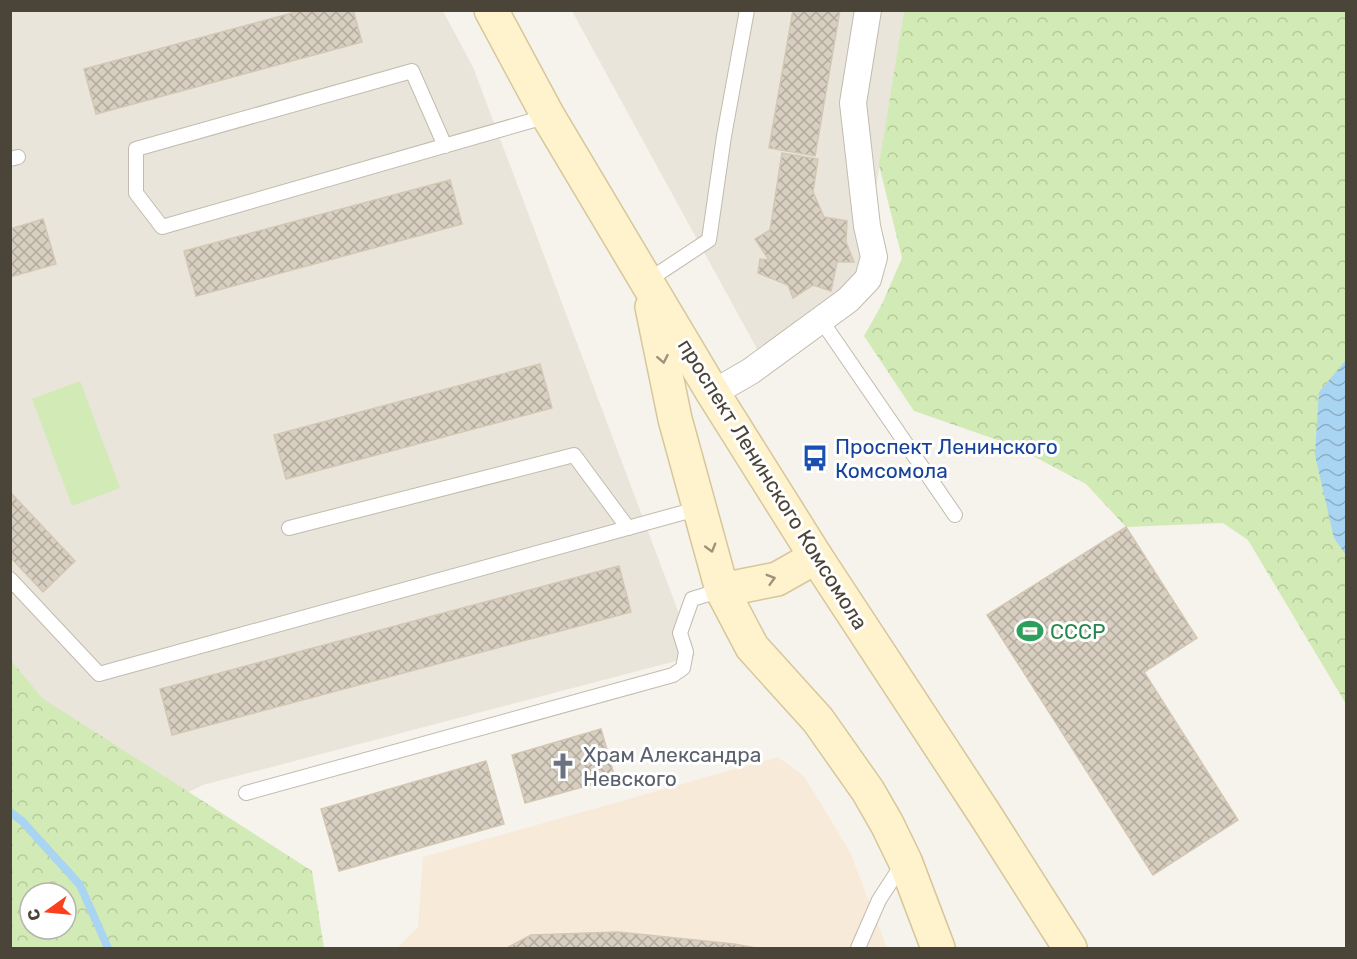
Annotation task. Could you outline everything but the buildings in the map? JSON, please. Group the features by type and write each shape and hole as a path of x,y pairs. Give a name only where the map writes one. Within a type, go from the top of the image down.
{"main road":[{"name":"проспект Ленинского Комсомола","path":"491,10 548,116 713,393 816,557 1070,948"},
{"path":"647,281 675,419 722,590 752,647 818,720 853,767 887,824 938,948"},
{"path":"675,419 684,408 713,393"},
{"path":"722,590 777,579 816,557"},
{"path":"984,813 1048,948"}],"street":[{"path":"713,393 752,371 848,300 868,279 874,257 867,226 853,103 868,10"}],"lane":[{"path":"647,281 709,240 724,136 747,10"},
{"path":"445,146 412,71 136,149 136,193 162,227 445,146 548,116"},
{"path":"821,320 955,516"},
{"path":"289,528 574,455 628,528"},
{"path":"10,579 99,674 700,508"},
{"path":"246,794 673,675 683,668 686,652 680,633 692,599 722,590"},
{"path":"858,948 879,900 904,861"}],"shaded area":[{"path":"11,11 443,11 473,67 695,656 203,785 11,881"},
{"path":"572,11 904,11 861,284 762,358"},
{"path":"778,757 804,776 850,852 887,948 397,948 418,927 423,857"}],"green space":[{"path":"904,11 1346,11 1346,704 1248,540 1223,523 1126,527 1086,484 1012,445 914,411 864,336 882,304 902,258 879,165"},
{"path":"80,381 120,488 72,506 32,399"},
{"path":"10,659 42,698 312,871 324,948 11,948"}],"water":[{"path":"1346,360 1346,555 1334,538 1315,455 1319,392"}],"waterway":[{"path":"10,812 22,821 80,885 108,948"}],"place":[{"name":"Проспект Ленинского Комсомола","path":"815,458"},
{"name":"СССР","path":"1030,631"},
{"name":"Храм Александра Невского","path":"563,766"}]}
